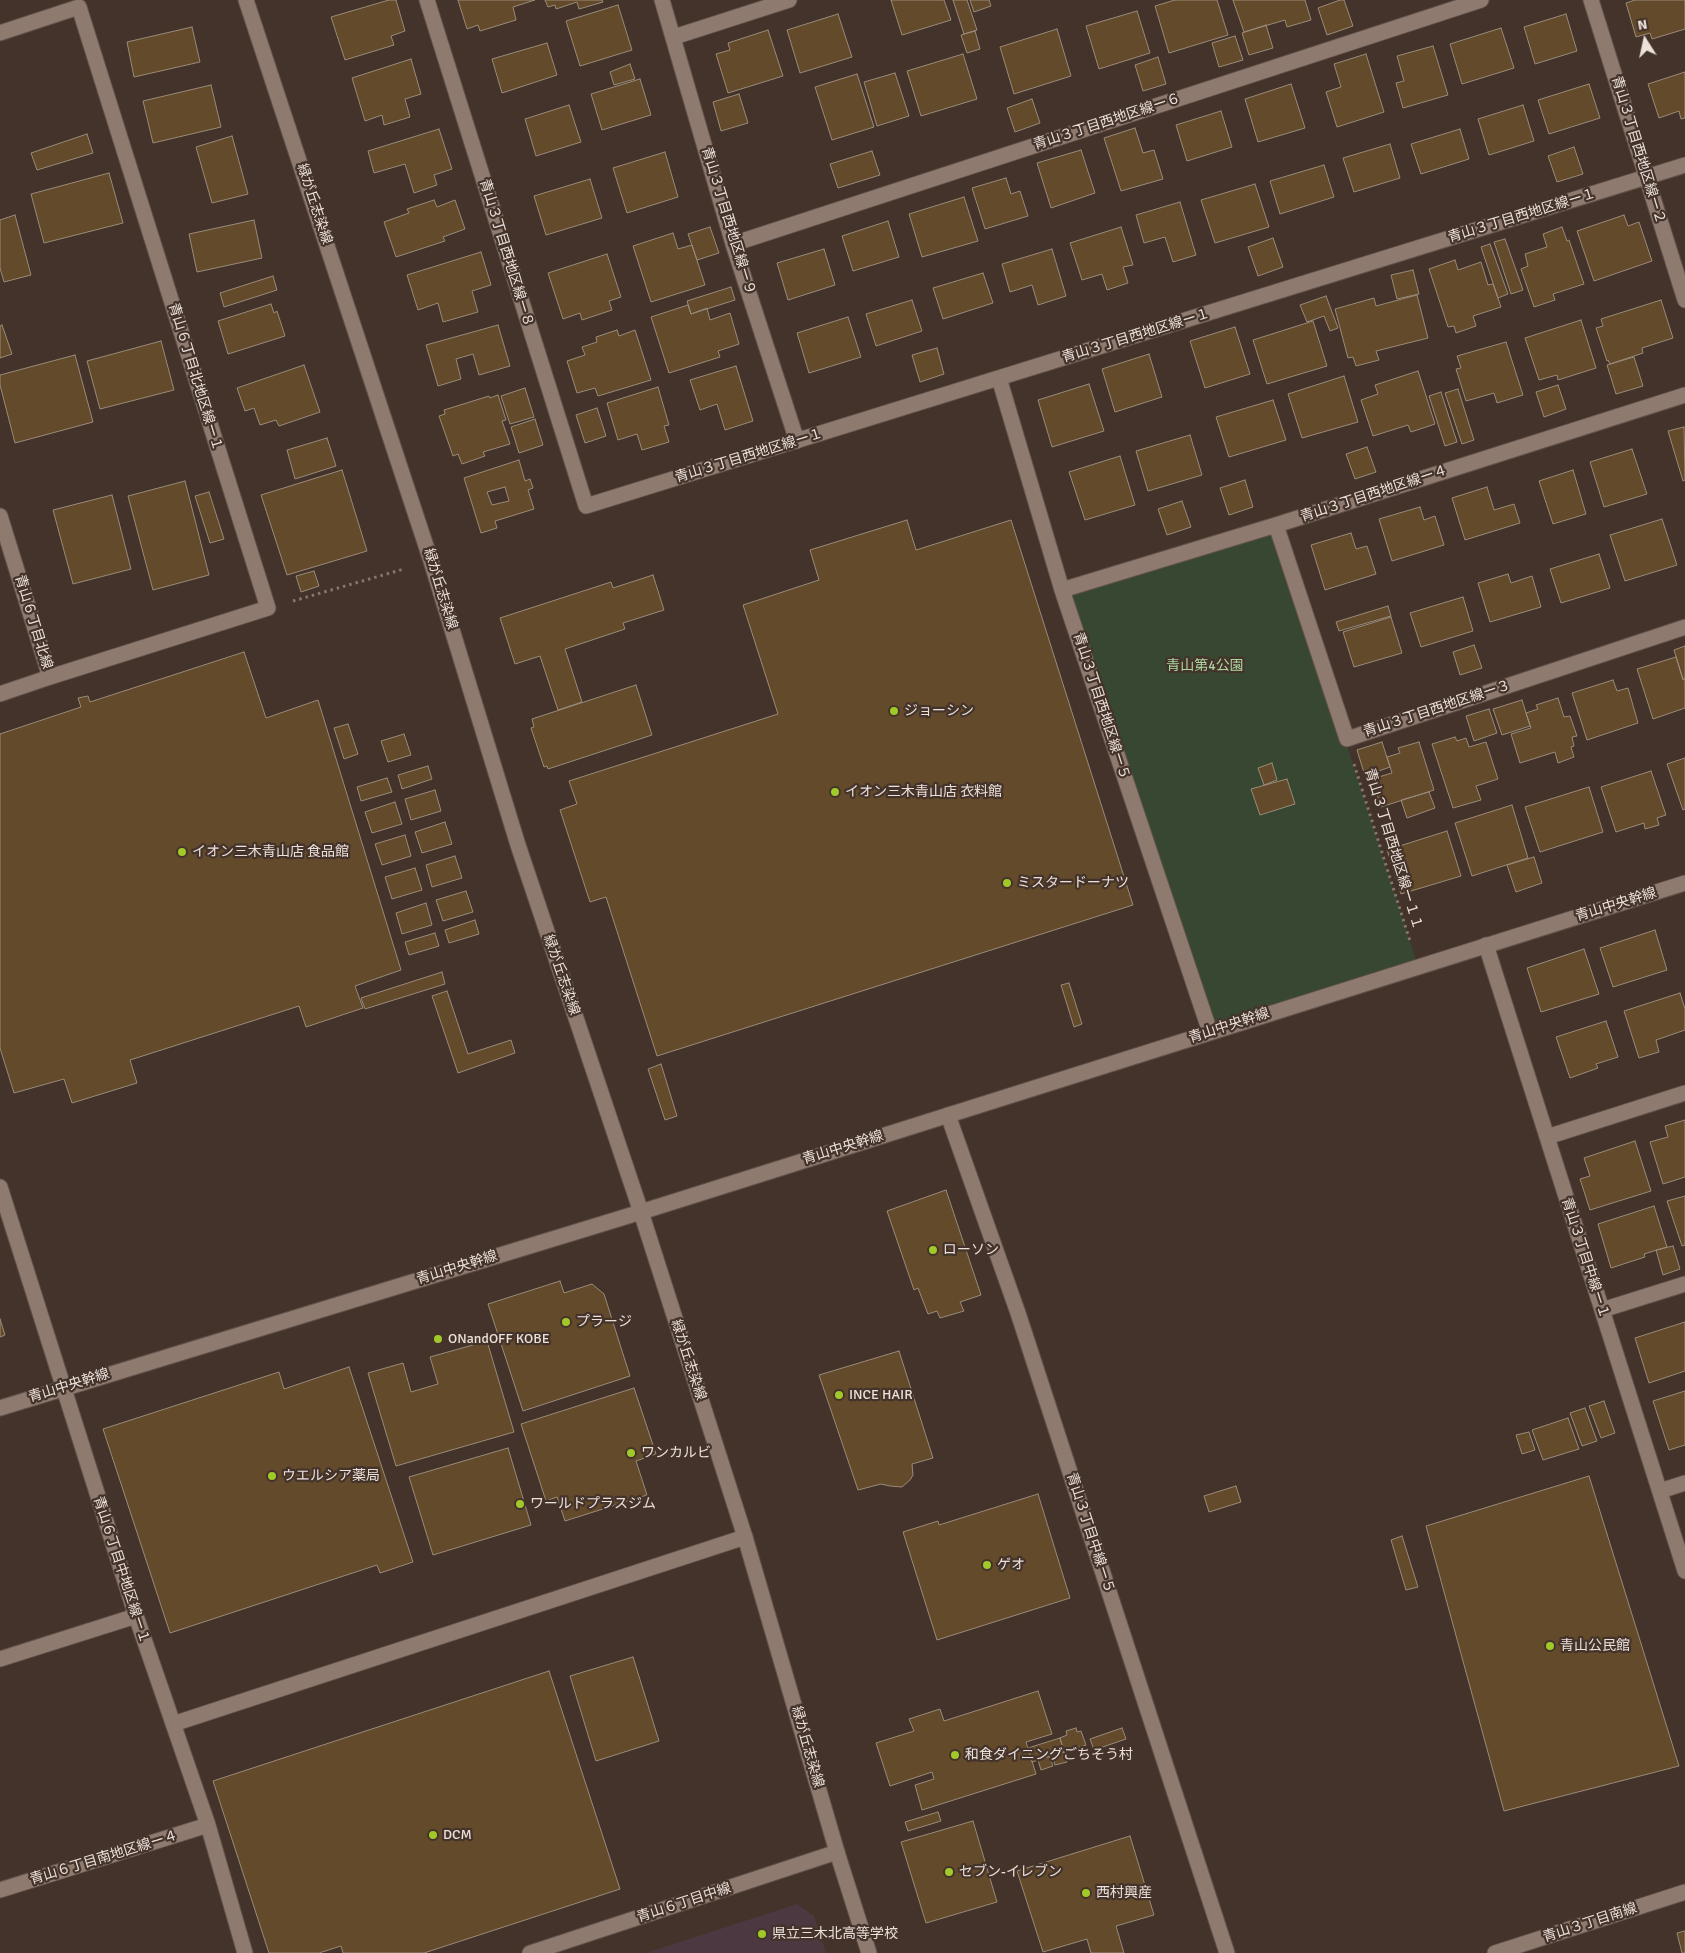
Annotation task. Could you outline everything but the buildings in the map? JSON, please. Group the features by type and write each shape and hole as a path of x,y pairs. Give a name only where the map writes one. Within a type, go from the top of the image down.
{"street":[{"name":"緑が丘志染線","path":"246,0 431,561 518,845 641,1212 745,1537 837,1852 870,1953"},
{"name":"青山３丁目西地区線ー８","path":"427,0 586,506"},
{"name":"青山３丁目西地区線ー９","path":"662,0 733,244 797,441"},
{"path":"674,37 789,0"},
{"name":"青山３丁目西地区線ー６","path":"733,244 1481,0"},
{"name":"青山３丁目西地区線ー２","path":"1591,0 1685,300"},
{"name":"青山６丁目北地区線ー１","path":"0,33 79,7 268,608"},
{"name":"青山３丁目西地区線ー１","path":"586,506 1685,165"},
{"name":"青山３丁目西地区線ー５","path":"999,378 1062,590 1210,1032"},
{"name":"青山３丁目西地区線ー４","path":"1062,590 1276,525 1685,395"},
{"name":"青山６丁目北線","path":"0,516 50,677 0,694"},
{"name":"青山３丁目西地区線ー３","path":"1276,525 1347,739 1685,627"},
{"path":"50,677 268,608"},
{"name":"青山中央幹線","path":"0,1408 641,1212 1685,883"},
{"name":"青山３丁目中線ー１","path":"1486,945 1685,1571"},
{"path":"1547,1137 1685,1093"},
{"name":"青山３丁目中線ー５","path":"948,1115 1018,1313 1226,1953"},
{"name":"青山６丁目中地区線ー１","path":"0,1187 136,1616 208,1825 245,1953"},
{"path":"1602,1310 1685,1284"},
{"path":"1660,1491 1685,1483"},
{"path":"173,1724 745,1537"},
{"path":"0,1659 136,1616"},
{"name":"青山６丁目南地区線ー４","path":"0,1890 208,1825"},
{"name":"青山６丁目中線","path":"530,1953 837,1852"},
{"name":"青山３丁目南線","path":"1495,1953 1685,1892"}],"path":[{"path":"268,608 431,561"},
{"name":"青山３丁目西地区線ー１１","path":"1347,739 1418,966"}],"shaded area":[{"name":"県立三木北高等学校","path":"797,1904 814,1916 826,1953 646,1953"}],"green space":[{"name":"青山第4公園","path":"1276,525 1418,966 1210,1032 1062,590"}],"place":[{"name":"ジョーシン","path":"894,711"},
{"name":"イオン三木青山店 衣料館","path":"835,792"},
{"name":"イオン三木青山店 食品館","path":"182,852"},
{"name":"ミスタードーナツ","path":"1007,883"},
{"name":"ローソン","path":"933,1250"},
{"name":"プラージ","path":"566,1322"},
{"name":"ONandOFF KOBE","path":"438,1339"},
{"name":"INCE HAIR","path":"839,1395"},
{"name":"ワンカルビ","path":"631,1453"},
{"name":"ウエルシア薬局","path":"272,1476"},
{"name":"ワールドプラスジム","path":"520,1504"},
{"name":"ゲオ","path":"987,1565"},
{"name":"青山公民館","path":"1550,1646"},
{"name":"和食ダイニングごちそう村","path":"955,1755"},
{"name":"DCM","path":"433,1835"},
{"name":"セブン-イレブン","path":"949,1872"},
{"name":"西村興産","path":"1086,1893"},
{"name":"県立三木北高等学校","path":"762,1934"}]}
